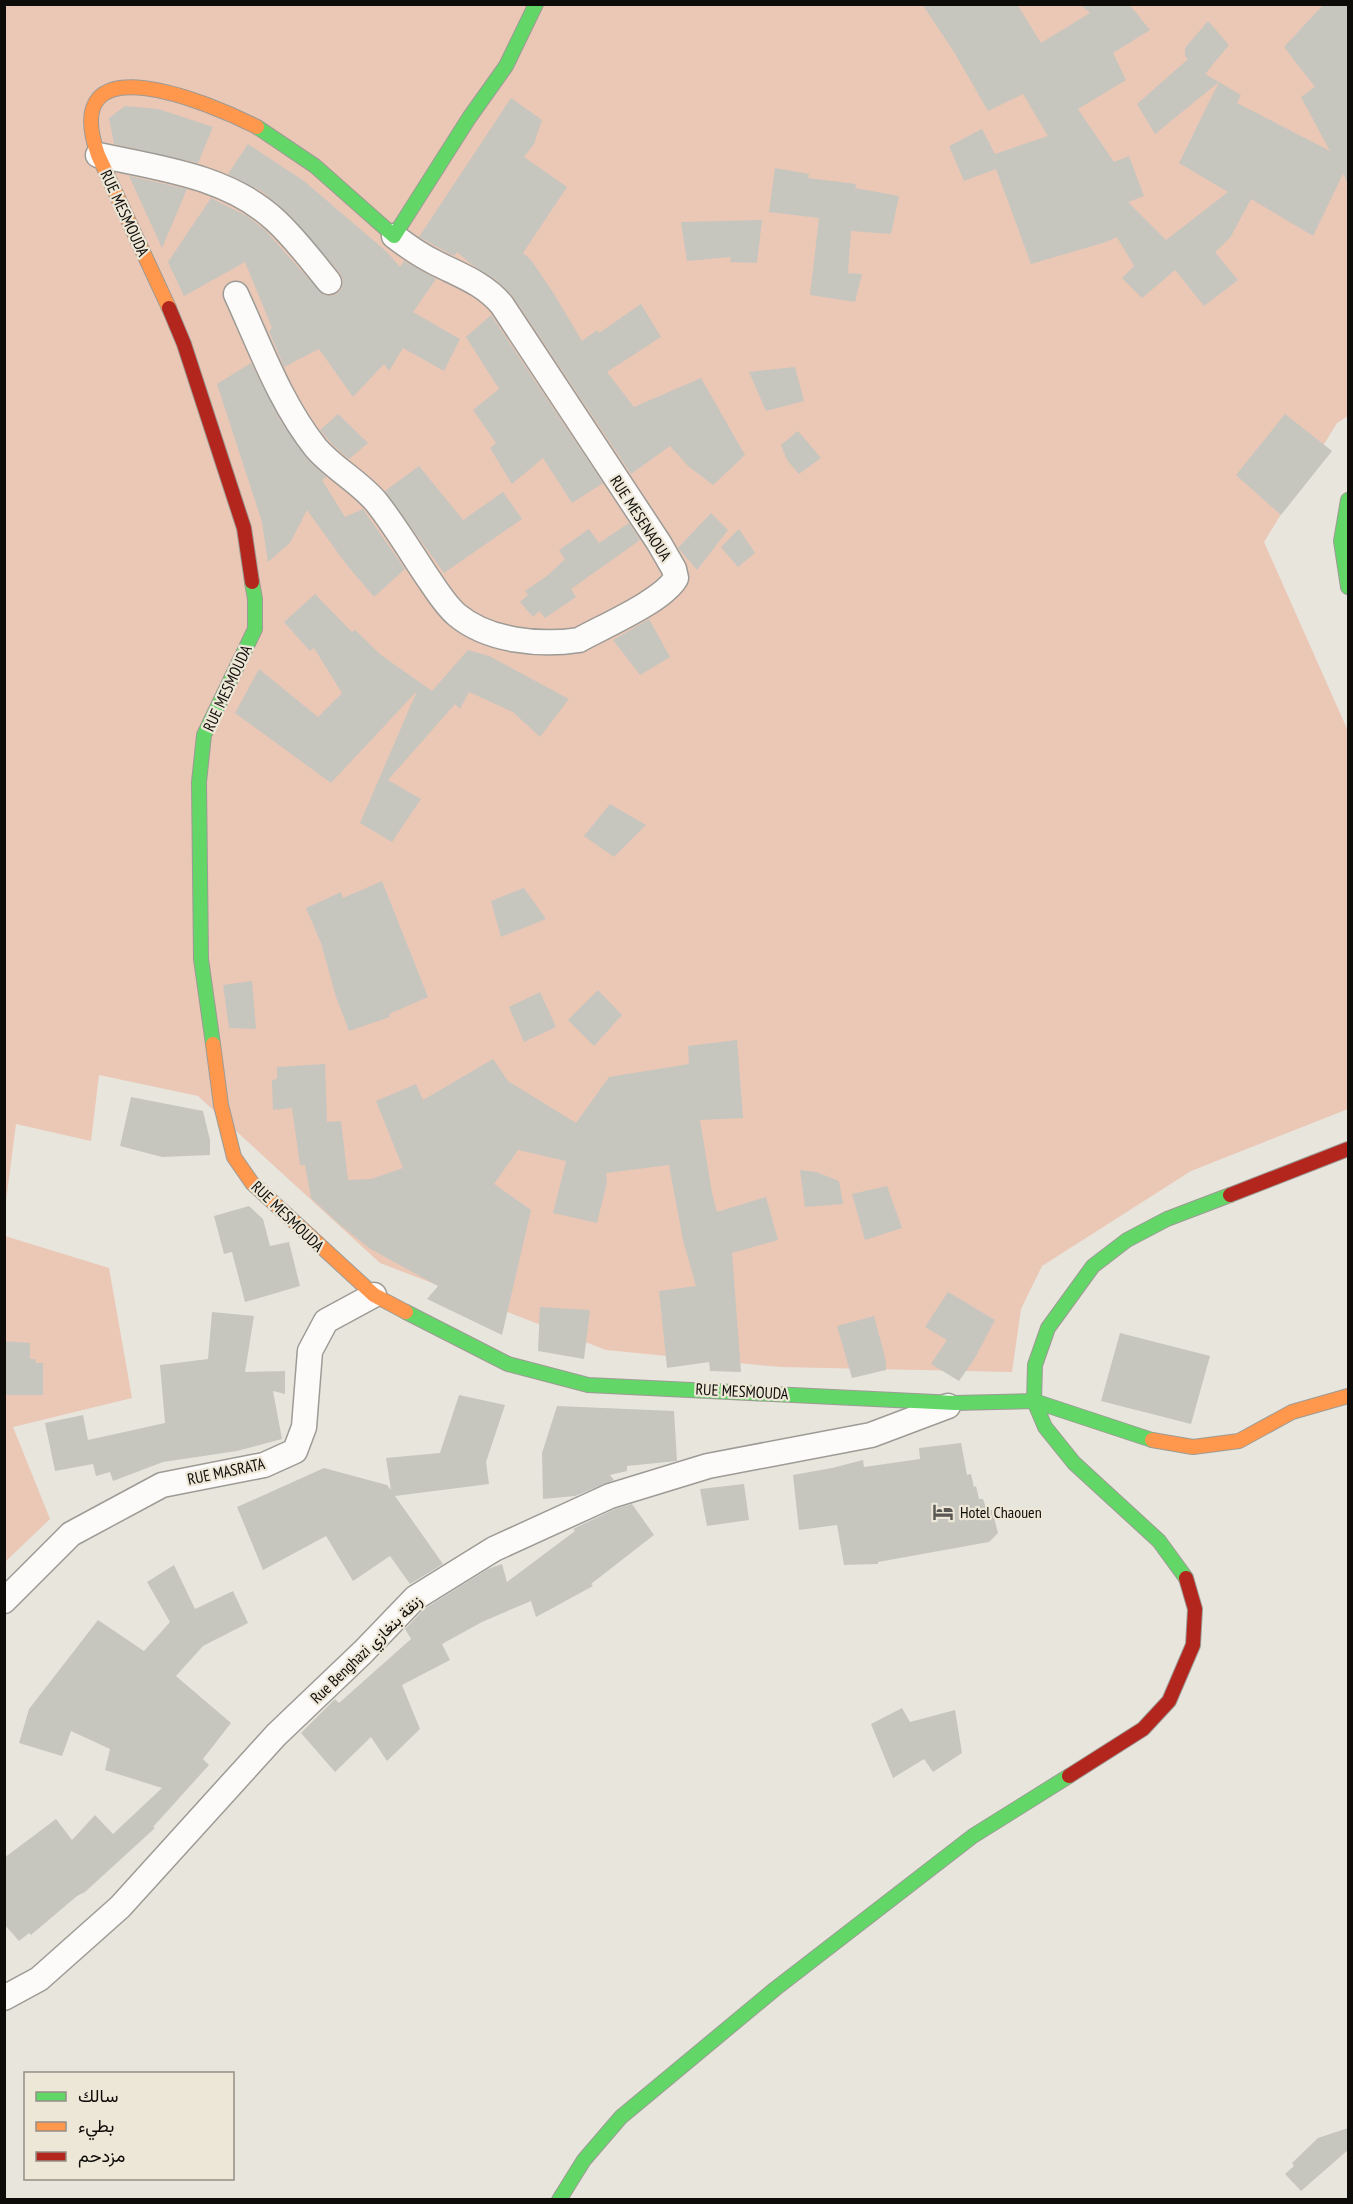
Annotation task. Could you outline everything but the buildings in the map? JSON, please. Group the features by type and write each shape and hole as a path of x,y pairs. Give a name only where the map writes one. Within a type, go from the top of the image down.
{"street":[{"path":"394,236 469,118 506,66 536,4"},
{"name":"RUE MESMOUDA","path":"394,236 339,184 284,142 238,115 179,94 141,86 123,87 107,92 95,101 89,117 91,137 184,344 244,528 255,599 255,629 204,735 199,782 201,958 220,1105 234,1157 252,1183 374,1295 508,1364 588,1385 753,1391 955,1403 1034,1401"},
{"path":"98,155 180,173 235,193 274,219 329,282"},
{"name":"RUE MESENAOUA","path":"236,294 291,412 304,433 338,470 373,498 457,615 500,637 541,643 566,642 579,640 648,602 671,586 676,578 674,569 659,543 502,304 491,291 413,251 394,236"},
{"path":"1348,500 1341,541 1348,587"},
{"path":"559,2199 584,2160 621,2117 775,1989 973,1836 1143,1729 1169,1701 1193,1645 1195,1609 1188,1581 1159,1541 1074,1463 1045,1427 1034,1401 1035,1365 1048,1328 1094,1266 1126,1240 1167,1219 1348,1149"},
{"name":"RUE MASRATA","path":"4,1601 71,1534 162,1485 264,1465 295,1452 304,1426 310,1351 326,1321 374,1295"},
{"path":"1034,1401 1145,1439 1193,1447 1239,1441 1292,1412 1348,1396"},
{"name":"Rue Benghazi زنقة بنغازي","path":"4,1998 39,1979 120,1907 276,1735 363,1653 415,1598 494,1549 610,1496 708,1466 871,1435 955,1403"}],"shaded area":[{"path":"5,5 1348,5 1348,416 1337,423 1264,542 1348,731 1348,1109 1191,1171 1042,1266 1021,1309 1012,1372 780,1367 606,1350 380,1263 198,1096 99,1075 91,1141 16,1124 5,1209"},
{"path":"5,1236 109,1268 132,1398 13,1427 50,1519 5,1562"}],"traffic: fast":[{"path":"257,127 315,166 394,236 469,118 506,66 536,4"},
{"path":"1348,500 1341,541 1348,587"},
{"path":"213,1044 201,959 199,782 204,735 255,629 255,599 252,582"},
{"path":"1186,1578 1159,1541 1074,1463 1045,1427 1034,1401 1035,1365 1048,1328 1093,1266 1127,1240 1167,1219 1230,1195"},
{"path":"406,1312 508,1364 588,1385 955,1403 1034,1401 1152,1440"},
{"path":"559,2200 584,2160 621,2117 775,1989 973,1836 1069,1776"}],"traffic: slow":[{"path":"169,308 98,155 91,119 99,98 118,88 144,88 175,94 207,105 257,127"},
{"path":"213,1044 221,1105 234,1157 252,1183 374,1295 406,1312"},
{"path":"1152,1440 1193,1447 1239,1441 1292,1412 1348,1396"}],"traffic: jam":[{"path":"169,308 184,344 244,528 252,582"},
{"path":"1230,1195 1348,1149"},
{"path":"1069,1776 1143,1729 1169,1701 1193,1645 1195,1609 1186,1578"}],"place":[{"name":"Hotel Chaouen","path":"943,1512"}]}
